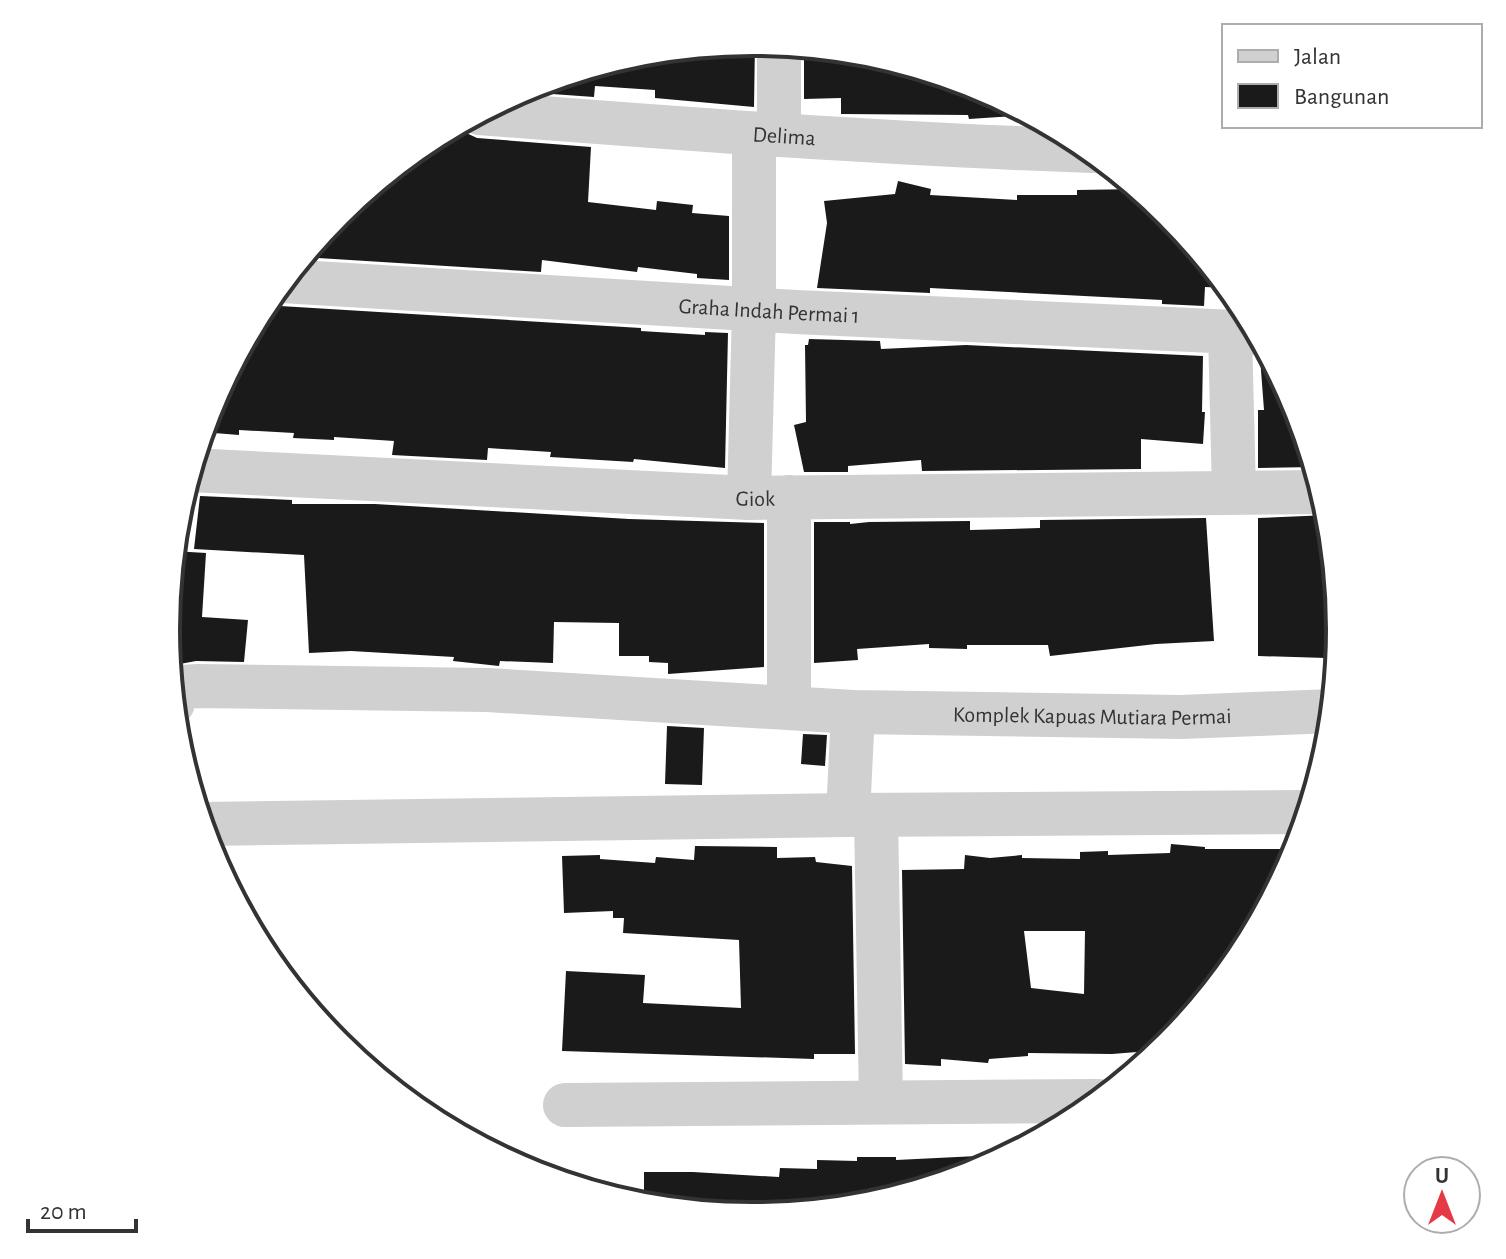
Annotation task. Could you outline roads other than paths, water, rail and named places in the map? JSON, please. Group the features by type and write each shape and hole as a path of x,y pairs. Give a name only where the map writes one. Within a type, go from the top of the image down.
{"street":[{"path":"777,57 767,135 754,310 789,708"},
{"name":"Delima","path":"500,115 957,147 1068,150"},
{"name":"Graha Indah Permai 1","path":"297,282 754,310 1244,333"},
{"path":"1234,492 1244,333"},
{"name":"Giok","path":"202,471 769,498 1309,492"},
{"name":"Komplek Kapuas Mutiara Permai","path":"183,687 487,690 853,712 1181,717 1321,711"},
{"path":"853,712 881,1101"},
{"path":"214,824 1297,812"},
{"path":"565,1105 1079,1101"}]}
